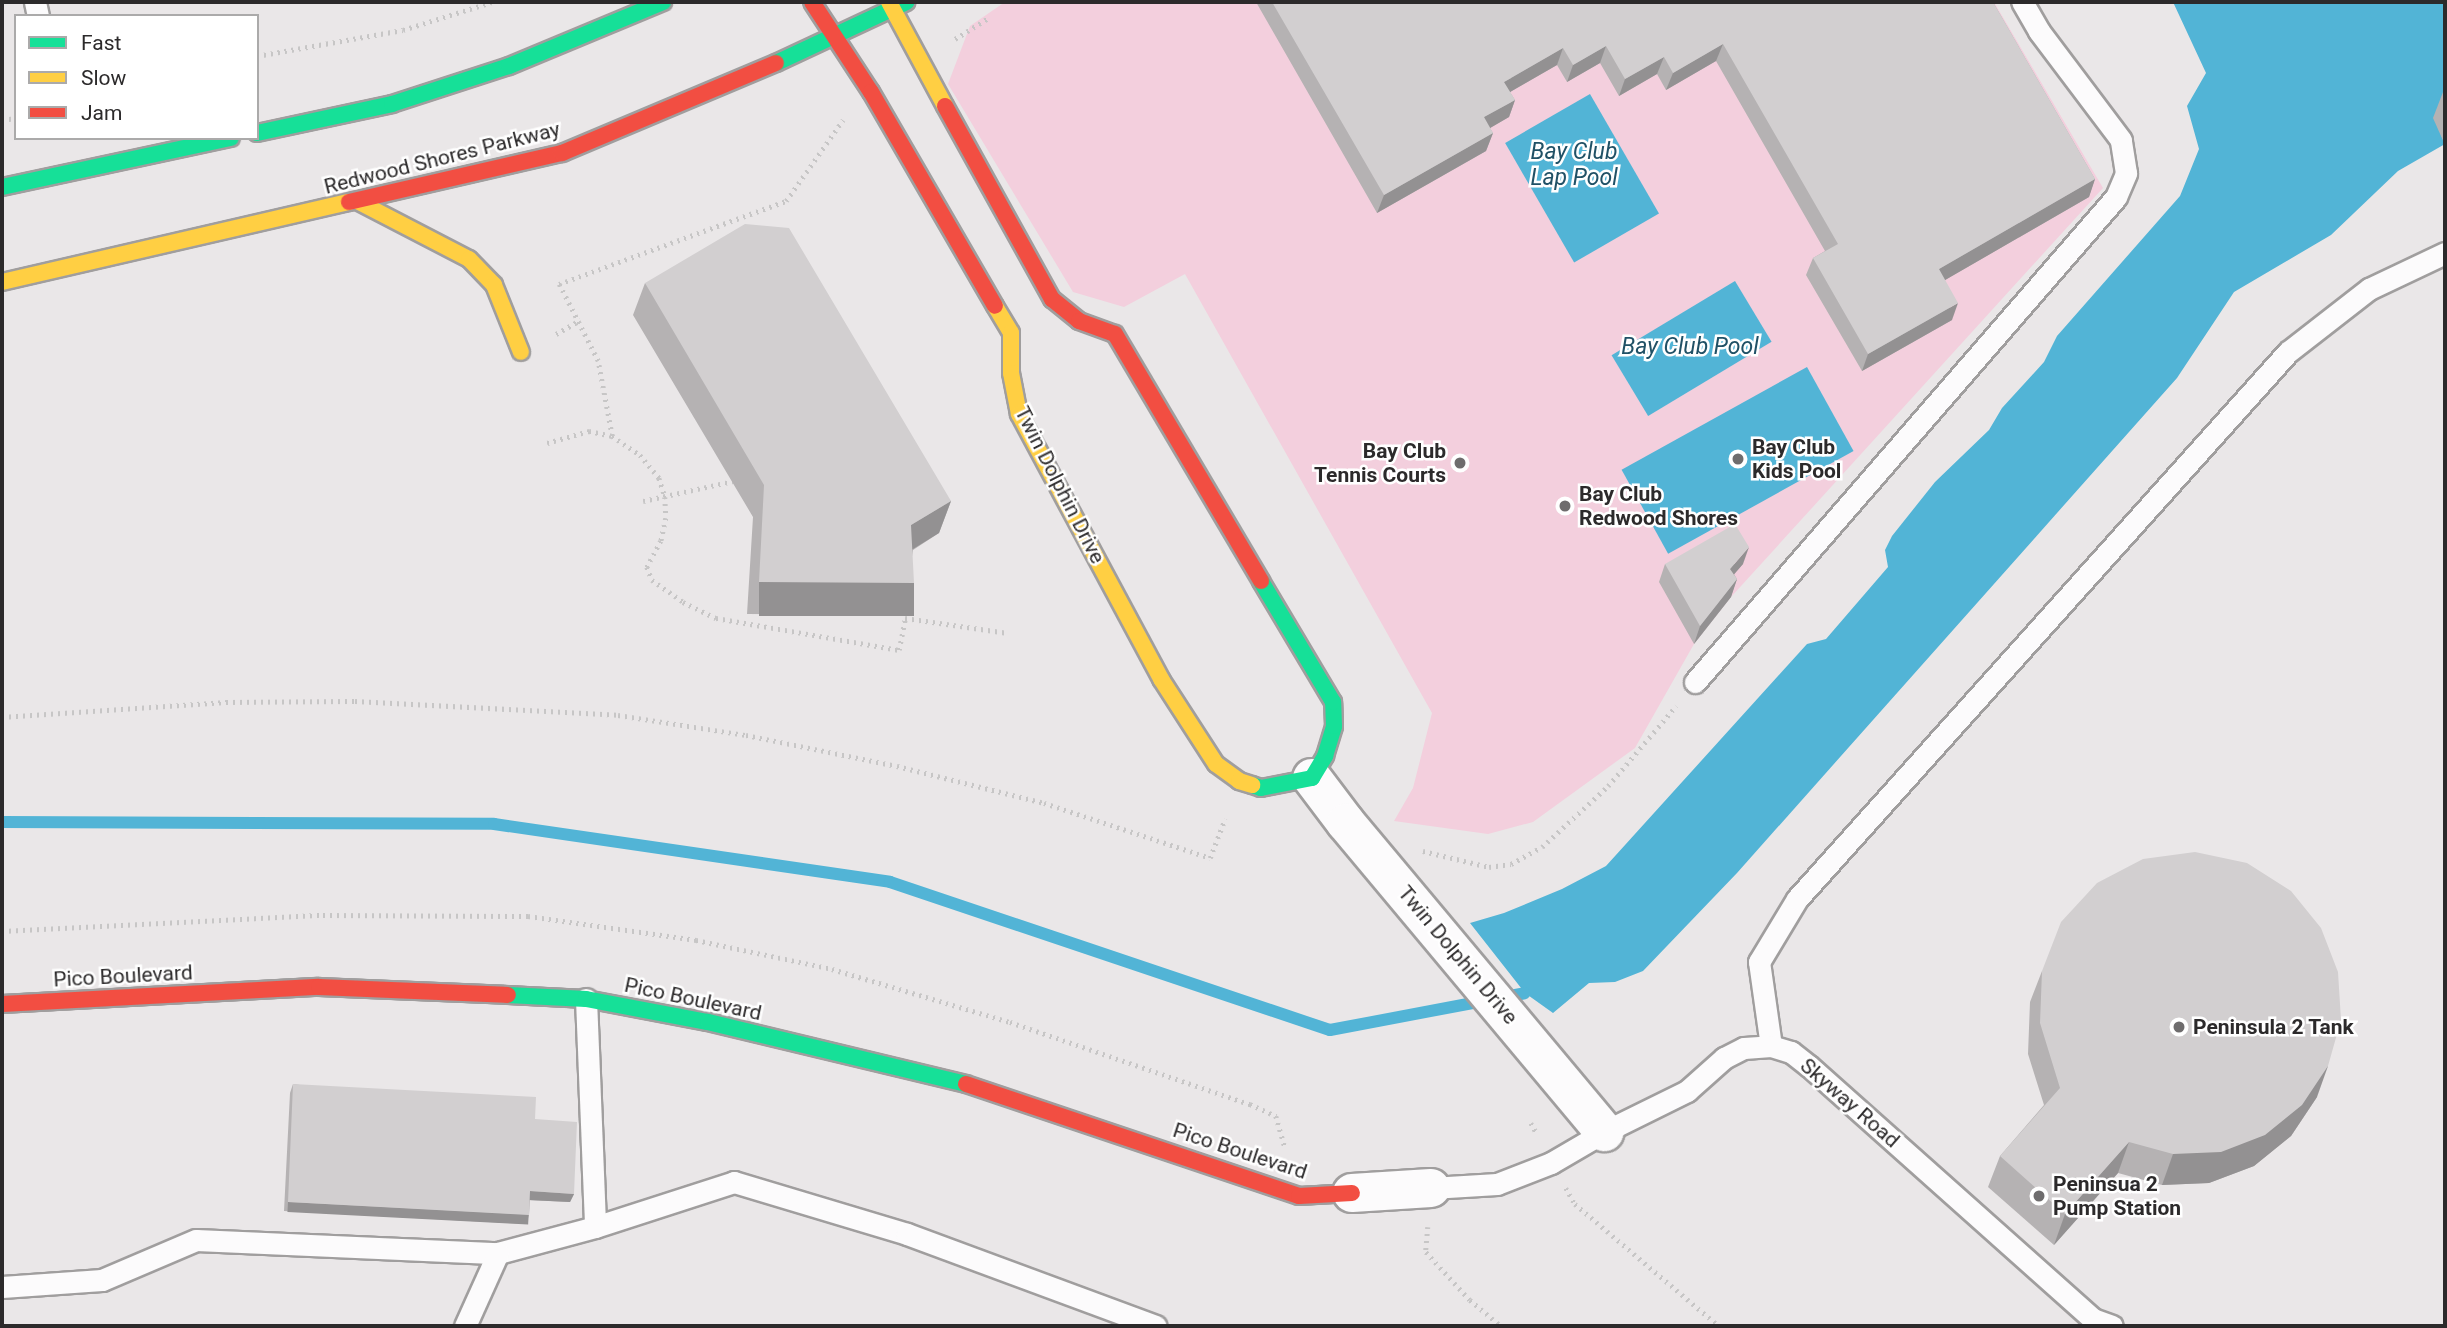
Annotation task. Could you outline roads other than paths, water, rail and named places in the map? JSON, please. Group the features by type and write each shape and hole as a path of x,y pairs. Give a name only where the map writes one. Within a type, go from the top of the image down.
{"street":[{"path":"259,133 392,104 509,66 663,2"},
{"name":"Twin Dolphin Drive","path":"812,2 871,92 1012,333 1011,373 1019,414 1161,679 1216,764 1239,781 1261,788 1312,778 1604,1132"},
{"path":"896,4 1033,269 1052,299 1079,321 1115,334 1333,702 1334,726 1325,756 1312,778"},
{"name":"Redwood Shores Parkway","path":"2,282 562,153 834,38 896,4"},
{"path":"144,140 170,151"},
{"path":"2,187 221,140"},
{"path":"357,201 469,259 495,285 521,352"},
{"name":"Pico Boulevard","path":"2,1004 319,987 586,999 708,1022 964,1083 1299,1196 1352,1193"},
{"path":"1352,1193 1431,1188"}],"lane":[{"path":"1695,682 2116,197 2126,173 2121,140 2039,31 2022,2"},
{"path":"1431,1188 1497,1184 1551,1163 1604,1132 1687,1091 1724,1058 1744,1048 1771,1046 1759,962 1797,899 2288,352 2369,289 2445,253"},
{"path":"586,999 595,1227"},
{"name":"Skyway Road","path":"1771,1046 1791,1052 1809,1066 2094,1319 2112,1326"},
{"path":"2,1287 102,1280 195,1240 498,1252 595,1227 734,1182 907,1234 1156,1326"},
{"path":"466,1326 498,1252"}],"water":[{"path":"2173,2 2445,2 2445,113 2434,118 2445,144 2398,171 2331,235 2234,292 2177,378 1737,873 1643,971 1615,982 1589,983 1553,1013 1525,993 1470,923 1504,913 1562,889 1606,866 1807,644 1826,639 1888,567 1885,550 1892,536 1935,482 1989,430 2002,408 2044,362 2057,336 2180,196 2199,149 2187,106 2206,73"},
{"name":"Bay Club Lap Pool","path":"1590,94 1659,214 1574,263 1505,143"},
{"name":"Bay Club Pool","path":"1735,281 1772,342 1648,416 1612,355"},
{"name":"Bay Club Kids Pool","path":"1807,367 1854,451 1668,554 1622,470"}],"waterway":[{"path":"2,822 494,824 890,882 1330,1030 1525,993"}],"place":[{"name":"Bay Club Kids Pool","path":"1738,459"},
{"name":"Bay Club Tennis Courts","path":"1460,463"},
{"name":"Bay Club Redwood Shores","path":"1565,506"},
{"name":"Peninsula 2 Tank","path":"2179,1027"},
{"name":"Peninsua 2 Pump Station","path":"2039,1196"}]}
